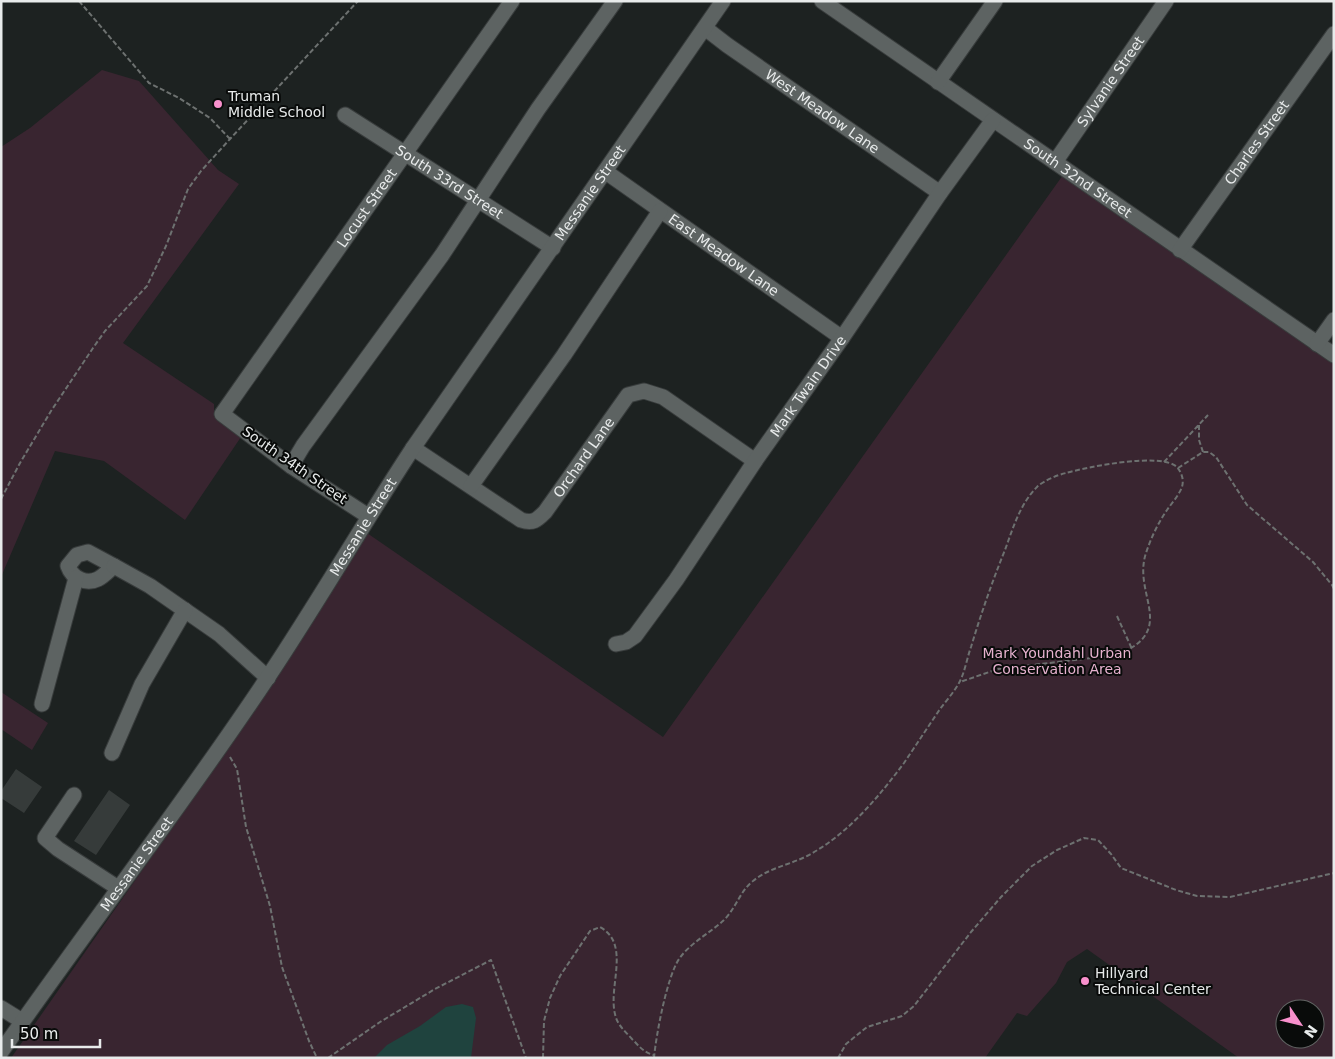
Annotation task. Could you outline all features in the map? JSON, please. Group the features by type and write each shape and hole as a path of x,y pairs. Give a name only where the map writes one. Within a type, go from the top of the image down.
{"street":[{"name":"Locust Street","path":"222,414 512,1"},
{"path":"291,466 303,446 442,255 538,109 614,1"},
{"name":"Messanie Street","path":"2,1051 268,678 302,626 368,516 413,448 724,1"},
{"path":"938,82 995,1"},
{"name":"Sylvanie Street","path":"1055,162 1166,1"},
{"name":"South 32nd Street","path":"825,2 1334,355"},
{"name":"West Meadow Lane","path":"705,28 940,193"},
{"name":"Charles Street","path":"1180,250 1334,34"},
{"name":"South 33rd Street","path":"346,115 553,248"},
{"name":"Mark Twain Drive","path":"616,644 626,642 636,636 940,193 993,120"},
{"name":"East Meadow Lane","path":"606,172 842,338"},
{"path":"471,486 564,355 660,211"},
{"path":"1317,344 1334,320"},
{"name":"Orchard Lane","path":"413,448 521,520 530,523 537,520 545,512 628,395 644,391 663,397 755,461"},
{"name":"South 34th Street","path":"222,414 291,466 368,516"},
{"path":"114,566 99,578 91,581 76,578 70,572 68,566 77,555 88,552 114,566 150,586 219,634 268,678"},
{"path":"42,704 76,578"},
{"path":"112,752 142,684 185,610"},
{"path":"74,795 45,838 58,849 118,888"},
{"path":"1,1008 22,1022"}],"path":[{"path":"79,1 149,83 180,98 210,118 230,138"},
{"path":"1,499 51,411 93,348 147,286 166,246 188,190 201,171 358,1"},
{"path":"1164,462 1208,415"},
{"path":"1199,425 1199,440 1203,452"},
{"path":"1178,468 1203,452 1209,452 1216,457 1247,505 1312,562 1334,589"},
{"path":"544,1058 544,1021 550,998 560,976 590,931 600,927 609,932 616,942 614,1012 619,1025 646,1053 654,1056 672,972 680,957 724,920 754,879 770,870 805,857 825,846 841,834 865,811 904,762 960,682 988,593 1018,516 1039,485 1064,473 1137,460 1164,462 1178,468 1184,478 1182,489 1154,531 1145,557 1144,578 1150,611 1147,635 1132,649 1117,655 998,670 960,682"},
{"path":"1117,616 1132,649"},
{"path":"238,769 246,827 270,906 282,967 317,1058"},
{"path":"838,1058 846,1044 868,1028 902,1016 914,1006 971,932 1001,897 1032,866 1057,850 1084,838 1098,840 1121,868 1176,890 1197,896 1230,897 1334,873"},
{"path":"328,1058 380,1022 435,989 491,960 526,1058"}],"green space":[{"path":"102,70 139,81 218,170 239,184 123,343 214,404 214,414 243,434 185,520 104,461 55,451 1,577 1,147 30,128"},
{"name":"Mark Youndahl Urban Conservation Area","path":"1063,175 1334,362 1334,1058 1239,1058 1087,949 1067,962 1056,983 1027,1016 1017,1013 985,1058 11,1058 278,676 367,533 663,737"},
{"path":"1,692 48,723 32,750 1,729"}],"shaded area":[{"path":"462,1004 473,1007 476,1018 471,1058 374,1058 387,1045 420,1026 446,1007"}],"building":[{"path":"16,769 42,787 24,813 1,798 1,791"},
{"path":"109,790 130,805 96,855 74,841"}],"place":[{"name":"Truman Middle School","path":"218,104"},
{"name":"Hillyard Technical Center","path":"1085,981"}]}
